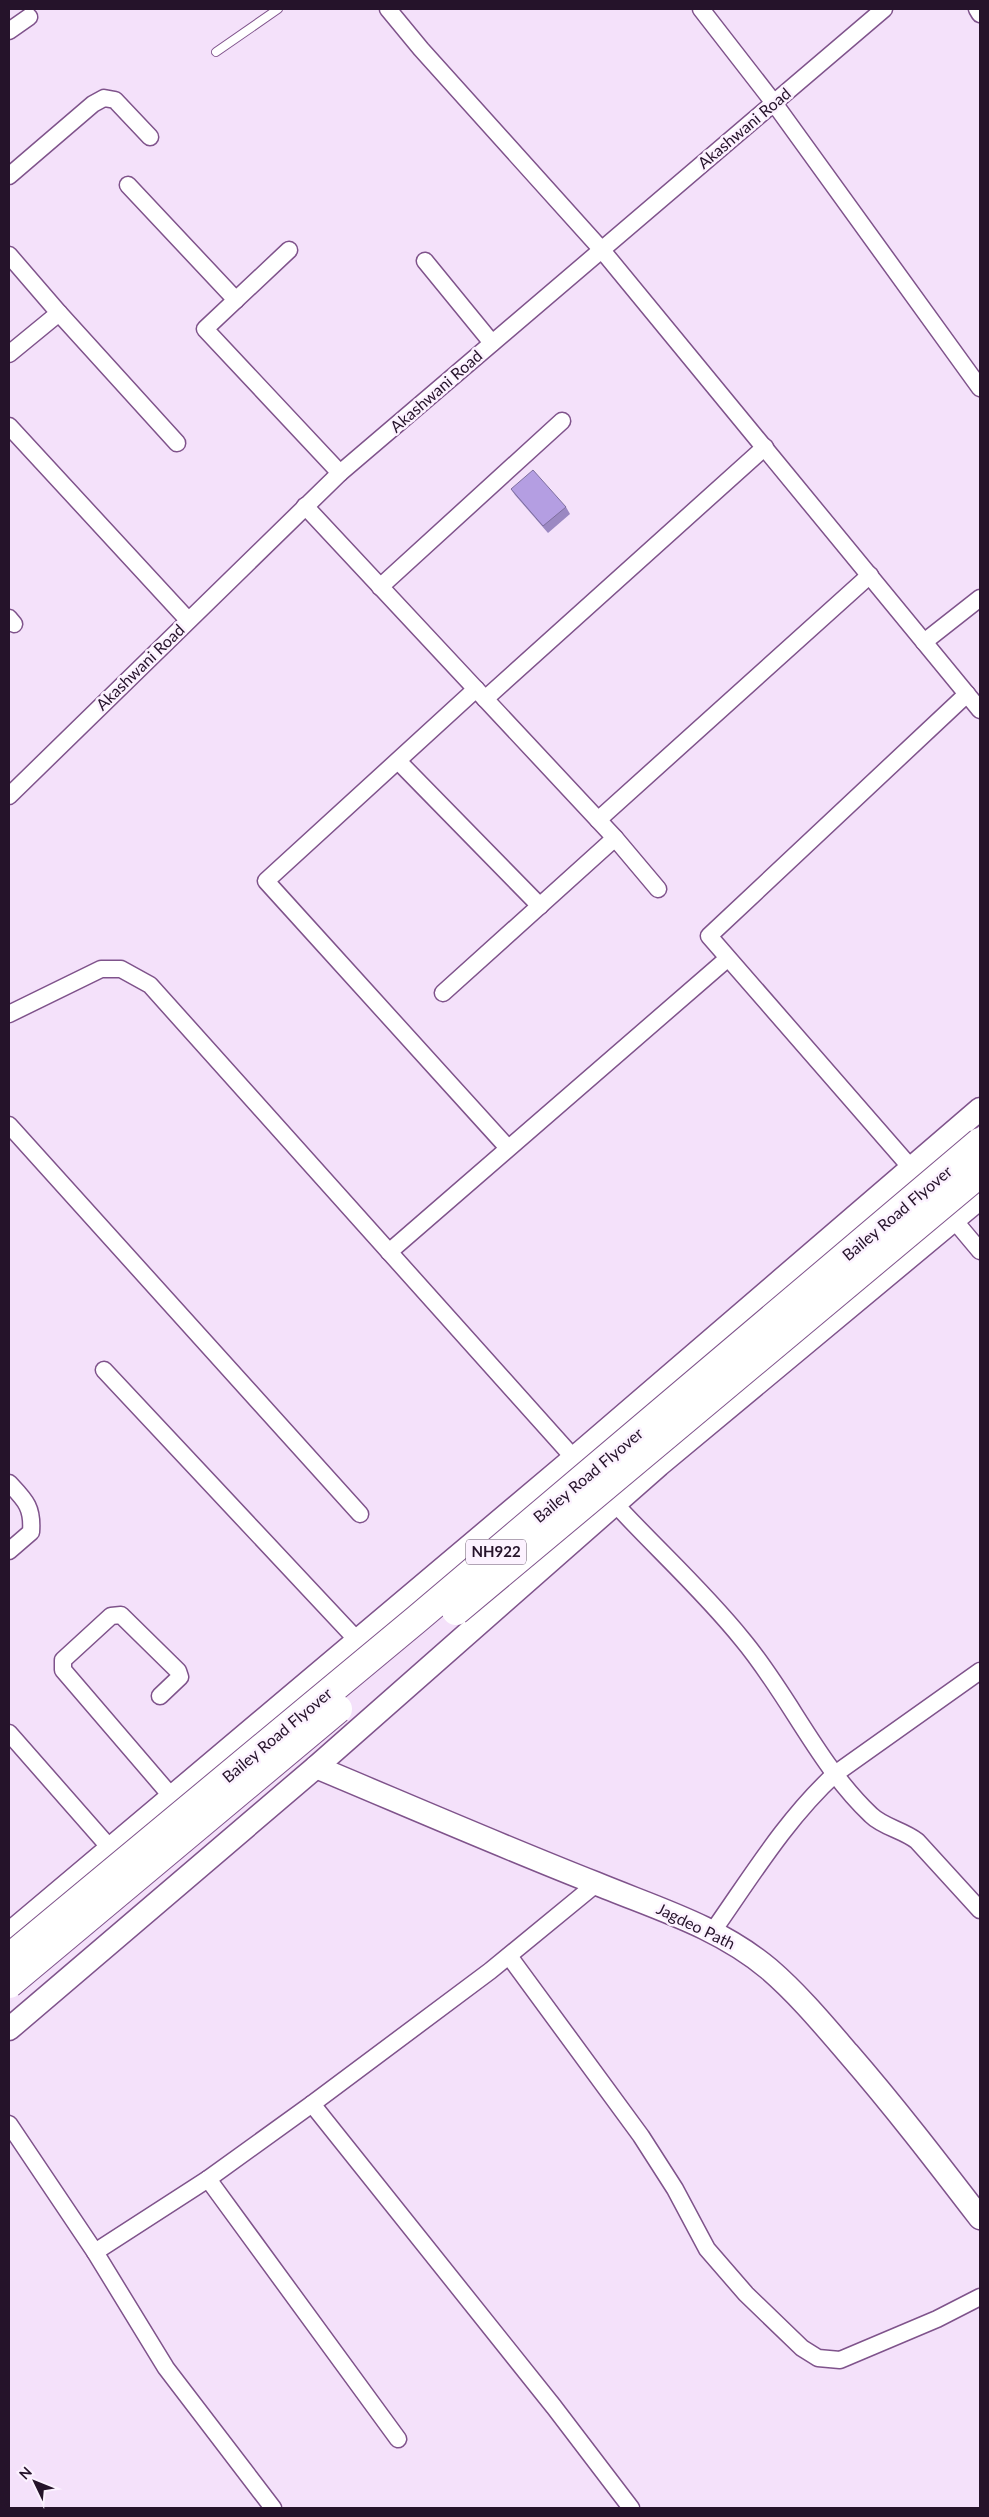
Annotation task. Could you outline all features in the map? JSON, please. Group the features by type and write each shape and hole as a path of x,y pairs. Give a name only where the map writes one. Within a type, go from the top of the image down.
{"highway":[{"name":"Bailey Road Flyover","path":"9,1958 417,1619 980,1142"},
{"name":"Bailey Road Flyover","path":"9,1984 980,1172"}],"main road":[{"path":"9,1934 574,1458 980,1109"},
{"path":"9,2029 352,1735 615,1504 980,1198"},
{"path":"307,1682 352,1735"},
{"name":"Jagdeo Path","path":"316,1766 596,1884 713,1931 768,1968 810,2009 978,2211"},
{"path":"197,1775 241,1831"}],"street":[{"path":"388,9 601,249 980,710"},
{"path":"701,9 774,104 980,388"},
{"name":"Akashwani Road","path":"9,796 340,473 884,9"},
{"path":"977,9 980,14"},
{"path":"9,31 29,16"},
{"path":"9,176 104,98 114,100 150,137"},
{"path":"128,185 236,300"},
{"path":"289,250 206,329 340,473"},
{"path":"9,256 177,443"},
{"path":"425,261 492,343"},
{"path":"9,354 59,313"},
{"path":"380,587 562,421"},
{"path":"9,426 188,620"},
{"path":"508,1148 266,881 398,761 481,694 765,447"},
{"path":"305,506 615,838 658,889"},
{"path":"598,820 870,575"},
{"path":"924,642 980,598"},
{"path":"912,1169 710,940 709,936 711,931 967,694"},
{"path":"398,761 540,906"},
{"path":"443,993 615,838"},
{"path":"389,1252 727,959"},
{"path":"9,1014 101,970 121,969 150,985 615,1504 741,1637 767,1670 835,1774 873,1818 905,1832 917,1841 980,1910"},
{"path":"9,1125 360,1514"},
{"path":"954,1220 980,1251"},
{"path":"104,1370 357,1640"},
{"path":"9,1483 27,1503 32,1517 31,1532 9,1551"},
{"path":"160,1696 180,1677 178,1671 122,1615 111,1616 63,1660 64,1670 172,1797"},
{"path":"713,1931 794,1817 816,1792 835,1774 980,1671"},
{"path":"9,1732 110,1848"},
{"path":"95,2252 208,2179 312,2104 509,1956 596,1884"},
{"path":"509,1956 641,2136 675,2189 707,2250 746,2294 802,2348 818,2358 840,2360 936,2319 980,2297"},
{"path":"312,2104 554,2407 631,2508"},
{"path":"9,2124 95,2252 166,2368 273,2508"},
{"path":"208,2179 398,2440"}],"lane":[{"path":"216,52 278,9"}],"building":[{"path":"533,470 566,507 543,526 511,489"}]}
